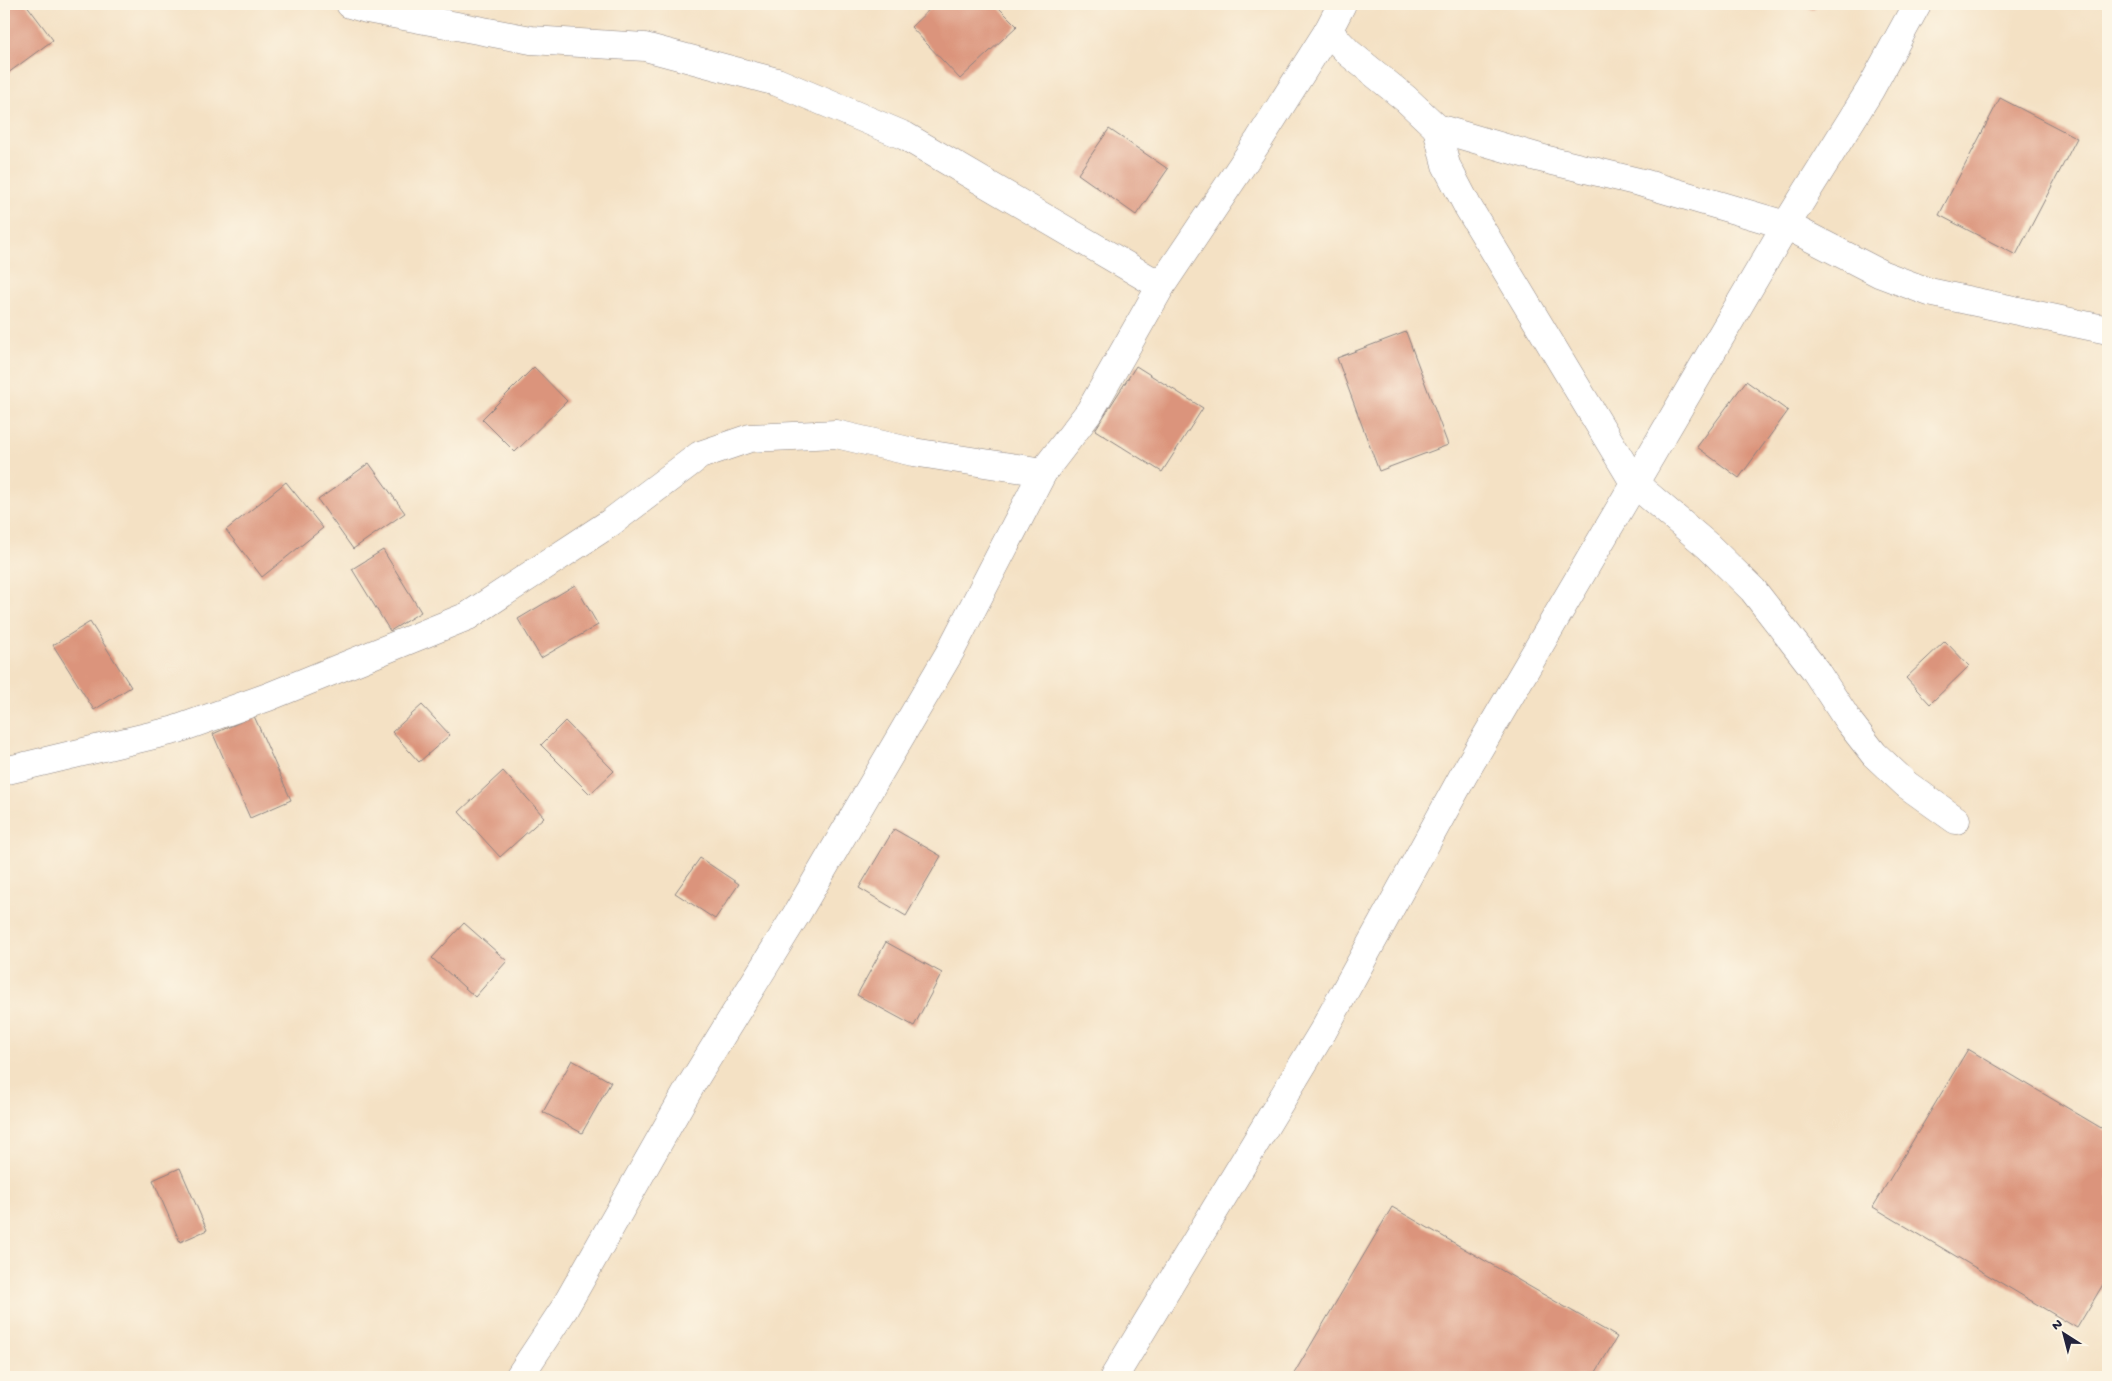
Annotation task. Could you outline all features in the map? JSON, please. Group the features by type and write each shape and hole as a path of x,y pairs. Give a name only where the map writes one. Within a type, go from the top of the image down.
{"street":[{"path":"350,4 367,9 531,40 645,48 777,82 905,136 1161,286"},
{"path":"519,1377 564,1309 691,1086 796,915 950,652 1043,472 1090,412 1161,286 1259,140 1328,32 1342,4"},
{"path":"1114,1377 1322,1031 1463,776 1786,226 1870,90 1916,4"},
{"path":"1328,32 1349,53 1406,99 1437,128 1540,158 1643,183 1786,226 1881,274 1929,292 2108,330"},
{"path":"1437,128 1446,164 1468,207 1635,484 1708,546 1753,590 1815,670 1849,722 1874,754 1908,785 1956,820"},
{"path":"4,771 175,730 268,697 468,616 610,524 700,455 750,438 836,434 913,452 1043,472"}],"building":[{"path":"4,4 26,4 53,40 4,76"},
{"path":"935,4 995,4 1017,26 960,79 911,27"},
{"path":"1803,4 1817,4 1813,10"},
{"path":"2000,98 2077,138 2016,255 1939,215"},
{"path":"1109,129 1168,169 1136,215 1078,174"},
{"path":"1406,332 1448,445 1379,471 1337,358"},
{"path":"1136,366 1203,408 1162,472 1095,430"},
{"path":"534,367 567,401 515,452 482,419"},
{"path":"1746,381 1788,411 1739,478 1697,447"},
{"path":"369,463 405,513 353,549 318,500"},
{"path":"286,482 323,528 262,577 226,530"},
{"path":"383,550 421,612 390,631 352,569"},
{"path":"575,585 598,625 541,658 518,619"},
{"path":"90,622 131,687 94,710 53,645"},
{"path":"1945,641 1969,666 1930,704 1906,678"},
{"path":"422,705 450,735 419,762 392,732"},
{"path":"254,716 291,800 250,818 213,734"},
{"path":"565,721 614,771 590,794 541,745"},
{"path":"503,771 544,817 500,857 459,812"},
{"path":"894,829 941,856 906,916 859,888"},
{"path":"700,858 739,884 715,919 675,893"},
{"path":"464,923 507,961 475,997 432,958"},
{"path":"886,942 942,973 914,1026 857,995"},
{"path":"1968,1049 2108,1132 2108,1276 2077,1328 1873,1207"},
{"path":"572,1060 611,1082 582,1133 543,1112"},
{"path":"180,1168 207,1230 180,1242 153,1180"},
{"path":"1392,1207 1617,1337 1593,1377 1292,1377"}]}
